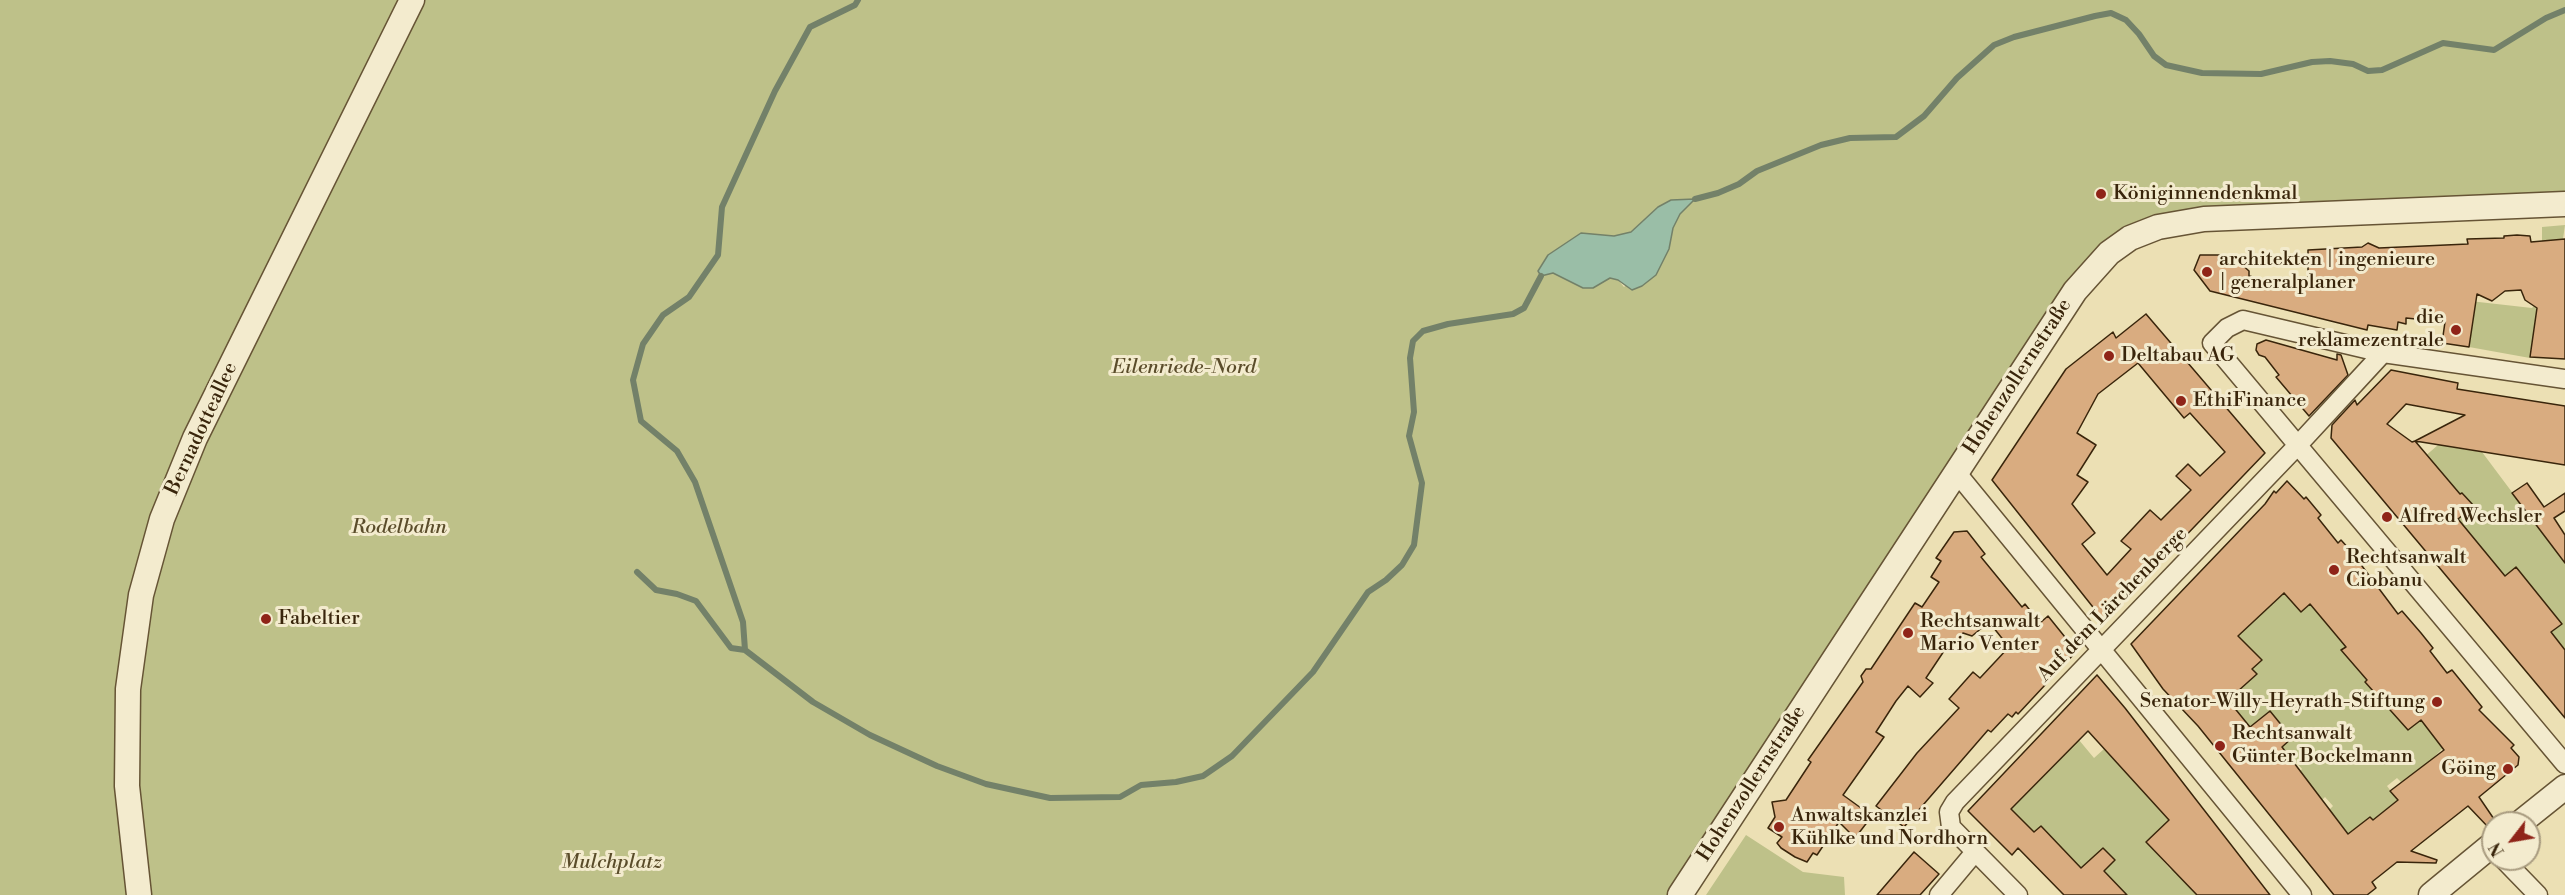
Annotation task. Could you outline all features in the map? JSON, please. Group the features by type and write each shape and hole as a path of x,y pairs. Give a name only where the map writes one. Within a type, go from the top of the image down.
{"street":[{"name":"Bernadotteallee","path":"139,895 127,786 128,689 141,595 162,519 195,438 412,0"},
{"name":"Hohenzollernstraße","path":"1680,895 2075,291 2104,258 2130,238 2158,226 2204,219 2565,204"},
{"path":"2565,379 2383,353 2243,320 2228,328 2212,343 2565,764"},
{"name":"Auf dem Lärchenberge","path":"1975,852 1951,827 1949,812 1955,802 2298,445 2383,353"},
{"path":"1956,472 2302,895"},
{"path":"2535,811 2565,787"},
{"path":"1939,895 1975,852 2018,895"},
{"path":"2431,895 2481,859"},
{"path":"2516,871 2538,895"}],"green space":[{"name":"Eilenriede-Nord","path":"0,0 2565,0 2565,204 2204,219 2109,253 1680,895 0,895","holes":["1694,200 1680,213 1673,228 1669,249 1624,287 1618,280 1610,278 1593,287 1538,270 1548,255 1581,234 1614,236 1631,232 1658,207"]},
{"path":"2565,225 2563,239 2542,241 2542,227"},
{"path":"2542,297 2530,358 2469,347 2473,322 2461,300 2532,308"},
{"path":"2446,438 2450,447 2482,452 2565,563 2565,650 2540,641 2561,624 2520,602 2534,590 2516,567 2505,576 2458,519 2473,506 2463,493 2437,513 2452,484 2437,466 2416,484 2415,465"},
{"path":"2282,591 2301,612 2315,600 2332,611 2322,619 2339,639 2357,624 2363,632 2341,651 2361,674 2385,655 2385,664 2365,682 2382,703 2405,684 2391,710 2408,730 2427,714 2462,729 2433,758 2431,781 2420,768 2401,782 2397,778 2387,786 2404,809 2400,817 2391,806 2373,820 2370,817 2351,838 2335,816 2323,816 2333,806 2325,797 2322,800 2298,774 2302,769 2284,749 2274,758 2276,752 2292,738 2270,711 2237,738 2228,700 2256,674 2252,669 2261,661 2176,652"},
{"path":"2079,740 2094,758 2104,749 2169,820 2146,842 2171,870 2198,847 2176,872 2197,895 2127,895 2113,881 2095,879 2114,860 2103,848 2081,868 2041,826 2034,832 2011,809"},
{"path":"1746,835 1803,872 1844,877 1845,895 1706,895"}],"shaded area":[{"path":"1695,199 1680,214 1673,228 1669,249 1656,275 1642,286 1632,290 1618,280 1610,278 1593,288 1583,288 1553,273 1541,276 1538,271 1548,255 1581,233 1614,236 1631,232 1658,207 1671,200"}],"building":[{"path":"2504,236 2530,236 2531,242 2565,239 2565,359 2530,357 2537,308 2525,300 2521,290 2505,291 2492,301 2477,294 2469,347 2442,343 2445,322 2406,318 2406,324 2398,322 2397,330 2368,325 2367,330 2210,291 2194,270 2200,255 2231,255 2249,271 2249,276 2291,286 2291,283 2308,287 2308,250 2362,247 2368,243 2379,248 2468,244 2467,239 2504,238"},
{"path":"2146,314 2265,453 2104,621 1992,480 2066,369 2113,332 2116,338","holes":["2138,363 2184,418 2190,413 2225,452 2200,476 2188,464 2176,476 2191,490 2161,520 2150,510 2121,541 2131,549 2107,575 2082,544 2095,533 2072,504 2088,482 2077,475 2096,445 2077,433 2098,394"]},
{"path":"2266,340 2337,360 2337,354 2341,355 2348,375 2309,416 2276,377 2279,375 2265,357 2259,355 2256,350 2257,344"},
{"path":"2391,370 2458,383 2457,389 2565,406 2565,465 2415,441 2460,494 2462,493 2474,506 2458,519 2505,576 2516,567 2562,624 2551,632 2565,650 2565,718 2331,438 2332,425 2355,400 2357,405","holes":["2406,404 2465,415 2412,442 2387,424"]},
{"path":"2287,481 2304,499 2306,497 2321,515 2318,518 2338,543 2341,540 2398,614 2402,611 2421,633 2433,648 2430,651 2447,673 2452,670 2482,707 2479,710 2514,745 2511,748 2519,757 2518,765 2479,797 2489,811 2481,811 2481,820 2468,806 2411,851 2437,860 2436,863 2397,862 2372,882 2376,888 2367,895 2334,895 2198,726 2163,689 2131,644 2265,504 2274,491 2276,493","holes":["2284,593 2301,612 2310,604 2346,647 2341,650 2367,680 2365,682 2408,730 2421,720 2444,750 2390,791 2398,800 2373,820 2370,817 2348,834 2282,747 2292,738 2270,711 2250,727 2228,700 2257,674 2252,669 2262,660 2238,636"]},
{"path":"2527,483 2544,507 2565,493 2565,511 2554,518 2565,535 2565,563 2512,493"},
{"path":"1967,531 1985,554 1981,557 2022,607 2025,604 2040,623 2048,616 2073,647 2073,655 2018,714 2016,712 2012,717 2008,714 1991,732 1988,730 1904,827 1876,806 1917,753 1959,708 1949,699 1973,672 1980,678 2009,647 1989,622 1972,636 1963,633 1953,648 1948,645 1926,678 1933,683 1920,697 1908,686 1896,701 1876,732 1884,737 1843,795 1872,816 1855,838 1839,822 1817,855 1813,853 1807,862 1795,857 1777,843 1782,837 1768,828 1775,817 1772,802 1786,800 1811,762 1808,760 1863,682 1861,676 1866,669 1871,669 1915,603 1922,607 1939,582 1931,577 1941,561 1936,558 1954,532"},
{"path":"2097,675 2270,895 2197,895 2146,842 2169,820 2088,731 2011,809 2034,832 2041,826 2081,868 2103,848 2115,860 2104,871 2127,895 2064,895 2018,848 2012,855 1968,811"},
{"path":"1914,852 1939,874 1920,895 1877,895"}],"waterway":[{"path":"858,0 855,5 810,27 775,91 722,207 718,255 689,297 663,315 643,344 633,380 641,421 677,451 695,482 743,622 745,650 813,702 870,735 937,766 986,784 1050,798 1120,797 1141,785 1176,782 1203,776 1232,756 1313,672 1368,592 1402,565 1414,545 1422,483 1409,436 1414,412 1410,358 1413,341 1423,331 1448,324 1513,314 1524,308 1541,276"},
{"path":"1695,199 1718,193 1739,184 1757,171 1821,145 1850,138 1896,137 1924,116 1957,78 1994,45 2014,37 2095,16 2111,13 2126,20 2154,56 2166,65 2202,73 2261,74 2312,62 2330,61 2353,64 2368,71 2382,70 2443,43 2494,50 2546,18 2565,10"},
{"path":"637,572 656,590 696,601 731,648 745,650"}],"place":[{"name":"Königinnendenkmal","path":"2101,194"},
{"name":"architekten | ingenieure | generalplaner","path":"2207,272"},
{"name":"die reklamezentrale","path":"2456,330"},
{"name":"Deltabau AG","path":"2109,356"},
{"name":"EthiFinance","path":"2181,401"},
{"name":"Alfred Wechsler","path":"2387,517"},
{"name":"Rechtsanwalt Ciobanu","path":"2334,570"},
{"name":"Fabeltier","path":"266,619"},
{"name":"Rechtsanwalt Mario Venter","path":"1908,633"},
{"name":"Senator-Willy-Heyrath-Stiftung","path":"2437,702"},
{"name":"Rechtsanwalt Günter Bockelmann","path":"2220,746"},
{"name":"Göing","path":"2508,769"},
{"name":"Anwaltskanzlei Kühlke und Nordhorn","path":"1779,827"}],"park label":[{"name":"Rodelbahn","path":"399,528"},
{"name":"Mulchplatz","path":"612,863"}]}
